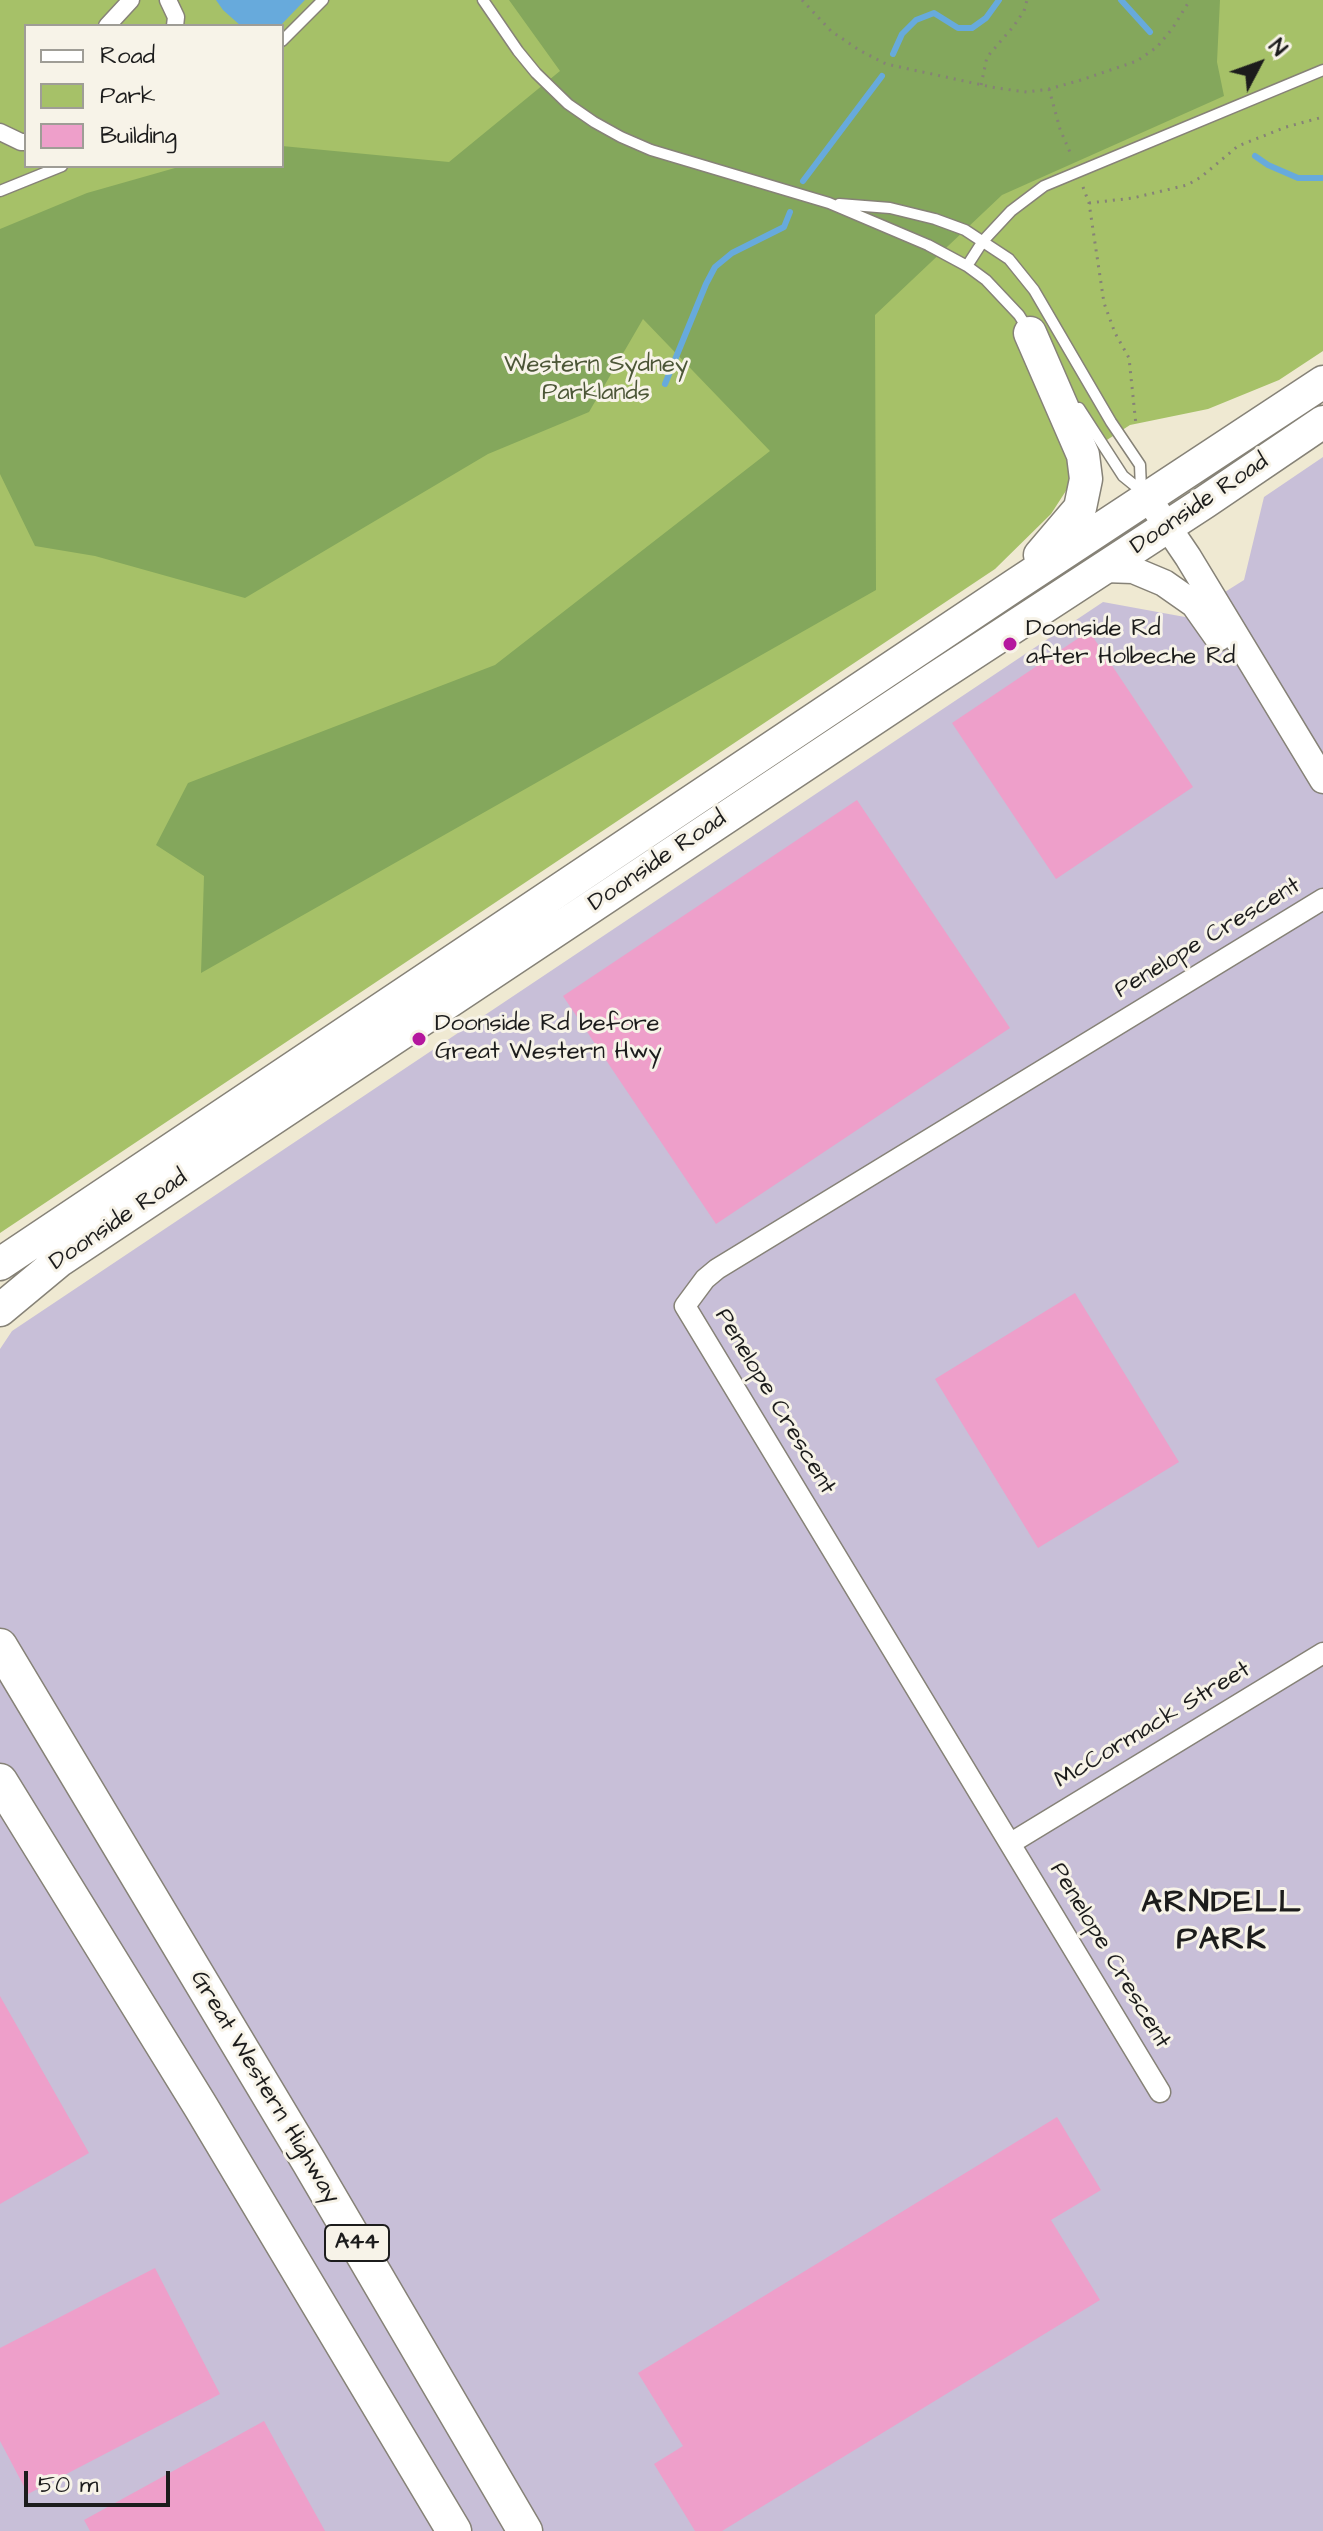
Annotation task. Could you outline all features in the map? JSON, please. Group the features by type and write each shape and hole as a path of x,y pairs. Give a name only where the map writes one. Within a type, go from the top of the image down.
{"highway":[{"name":"Great Western Highway","path":"0,1646 309,2162 525,2531"},
{"name":"A44","path":"0,1781 201,2107 454,2531"}],"main road":[{"path":"1015,585 1074,518 1086,484 1083,455 1030,333"},
{"name":"Doonside Road","path":"0,1264 1015,585 1144,494 1323,382"},
{"name":"Doonside Road","path":"0,1310 59,1261 1323,422"}],"street":[{"path":"109,24 131,0"},
{"path":"168,0 176,17 175,24"},
{"path":"0,132 24,141"},
{"path":"1144,494 1323,780"},
{"path":"1104,569 1145,573 1194,604 1233,661 1269,693"},
{"name":"Penelope Crescent","path":"1160,2092 685,1306 705,1279 717,1269 1323,899"},
{"name":"McCormack Street","path":"1011,1843 1323,1653"}],"lane":[{"path":"284,39 323,0"},
{"path":"483,0 536,73 568,104 621,137 678,159 829,203 928,245 967,266 1019,315 1066,387"},
{"path":"967,266 983,241 1011,211 1044,186 1323,70"},
{"path":"0,191 57,168"},
{"path":"829,203 890,208 935,219 965,230 1009,259 1034,290 1111,422 1140,465 1144,494"},
{"path":"1073,399 1123,476 1144,494"}],"path":[{"path":"802,0 831,31 886,64 1027,92 1049,89 1137,61 1157,47 1190,0"},
{"path":"981,85 987,57 1019,19 1027,0"},
{"path":"1049,89 1060,129 1089,203 1104,303 1115,333 1129,358 1136,425"},
{"path":"1089,203 1162,193 1187,185 1238,146 1286,127 1323,117"}],"shaded area":[{"path":"1323,457 1323,2531 0,2531 0,1349 12,1331 1103,602 1185,617 1244,580 1264,497"}],"green space":[{"name":"Western Sydney Parklands","path":"0,0 1323,0 1323,351 1279,380 1208,409 1130,425 1093,449 1051,514 995,569 0,1233"},
{"path":"509,0 1220,0 1217,62 1224,96 1002,195 875,315 876,590 201,973 204,876 156,845 188,783 495,665 770,451 643,319 589,412 488,454 245,598 95,556 35,546 0,474 0,229 87,193 175,168 284,168 284,146 449,162 560,71"}],"water":[{"path":"216,0 305,0 282,24 239,24"}],"building":[{"path":"1089,631 1193,787 1056,879 952,723"},
{"path":"857,800 1010,1028 716,1224 563,996"},
{"path":"1075,1293 1179,1462 1038,1548 935,1379"},
{"path":"0,1996 89,2153 0,2204"},
{"path":"1057,2117 1101,2190 1051,2220 1100,2300 722,2531 695,2531 654,2464 683,2446 638,2373"},
{"path":"155,2268 220,2394 28,2494 0,2441 0,2348"},
{"path":"264,2421 325,2531 90,2531 84,2520"}],"waterway":[{"path":"893,54 902,34 916,20 934,13 958,28 972,28 986,18 999,0"},
{"path":"1121,0 1150,32"},
{"path":"803,181 882,76"},
{"path":"1255,156 1298,178 1323,178"},
{"path":"665,384 715,267 732,253 784,227 790,212"}],"place":[{"name":"Doonside Rd after Holbeche Rd","path":"1010,644"},
{"name":"Doonside Rd before Great Western Hwy","path":"419,1039"}],"district":[{"name":"ARNDELL PARK","path":"1222,1922"}]}
